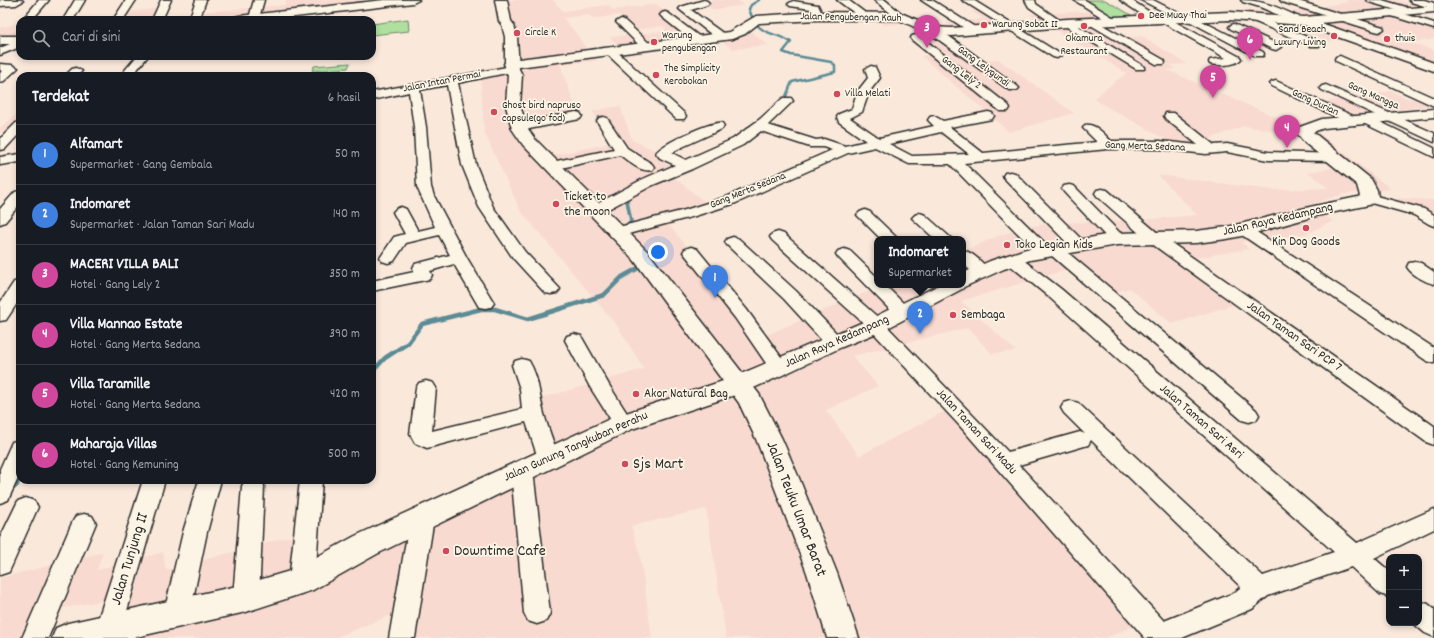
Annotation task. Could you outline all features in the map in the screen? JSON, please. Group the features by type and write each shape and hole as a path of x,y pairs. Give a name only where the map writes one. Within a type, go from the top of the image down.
{"street":[{"path":"30,16 44,0"},
{"path":"70,16 80,0"},
{"path":"121,16 131,0"},
{"path":"159,16 166,0"},
{"path":"195,16 201,0"},
{"path":"255,16 259,0"},
{"path":"270,16 392,1 413,0"},
{"path":"501,0 504,21 508,25 511,38 512,67 515,75 513,106 519,127 529,142 594,210 641,256 738,385"},
{"path":"507,0 510,21 508,25"},
{"path":"842,0 867,18"},
{"path":"879,0 901,17"},
{"path":"926,0 973,29"},
{"path":"966,0 1057,55"},
{"path":"1030,0 1032,5 1140,67"},
{"path":"1079,0 1114,21"},
{"path":"1125,0 1159,20 1236,59 1231,61 1214,62"},
{"path":"1146,0 1187,18 1260,54"},
{"path":"1246,0 1434,67"},
{"path":"1285,0 1379,29"},
{"path":"1315,0 1366,15"},
{"path":"1372,0 1411,5"},
{"path":"0,2 18,1 16,2"},
{"path":"703,2 684,9 720,36"},
{"path":"793,4 815,7 818,16"},
{"name":"Jalan Pengubengan Kauh","path":"512,67 610,51 736,34 755,21 818,16 867,18 901,17 937,28 955,31 1062,23 1212,17 1252,17 1301,20 1388,12 1411,5 1434,7"},
{"path":"1121,10 1136,20"},
{"path":"1388,12 1434,26"},
{"path":"665,15 696,39"},
{"path":"1212,17 1276,47"},
{"path":"1252,17 1315,44"},
{"path":"621,22 646,46"},
{"path":"1092,22 1160,62"},
{"name":"Gang Lelygundi","path":"937,28 1013,88"},
{"name":"Gang Lely 2","path":"937,28 916,38 1004,108"},
{"path":"0,52 13,41"},
{"path":"610,51 680,116"},
{"path":"1340,59 1434,102"},
{"path":"129,72 140,60"},
{"path":"0,67 12,68 0,79"},
{"name":"Jalan Intan Permai","path":"376,95 512,67"},
{"name":"Gang Merta Sedana","path":"871,69 874,78 862,93 859,109 856,113 842,118 876,142 910,160 989,159 1108,145 1160,145 1212,150 1228,148 1268,156 1334,157"},
{"path":"452,80 469,164 486,207 520,254 551,288"},
{"name":"Gang Mangga","path":"1352,87 1329,83 1393,111"},
{"name":"Gang Durian","path":"1276,84 1434,153"},
{"path":"414,87 420,127 424,187 431,206 485,303"},
{"path":"594,210 648,182 738,142 759,126 787,101"},
{"path":"1393,111 1434,138"},
{"path":"1434,113 1415,115 1393,111 1360,121 1322,124 1304,130 1303,132 1365,183 1369,198 1419,212 1434,221"},
{"path":"519,127 576,116"},
{"name":"Gang Merta Sedana","path":"617,232 690,213 725,202 844,150 938,123 988,116"},
{"path":"1170,116 1212,150"},
{"path":"603,121 622,151 647,167"},
{"path":"938,123 989,159"},
{"path":"686,166 665,156 663,152 718,126"},
{"path":"759,126 815,144 824,143 844,150"},
{"path":"1089,128 1108,145"},
{"path":"0,146 16,130"},
{"path":"552,166 622,151"},
{"path":"1,162 16,159"},
{"path":"956,163 1050,251 1249,415"},
{"path":"1010,176 1079,246"},
{"path":"1069,189 1116,239"},
{"name":"Jalan Taman Sari PCP 7","path":"1102,193 1154,238 1434,437"},
{"name":"Jalan Raya Kedampang","path":"966,278 1012,259 1050,251 1116,239 1196,237 1244,230 1314,211 1363,201 1369,198"},
{"path":"0,219 16,200"},
{"path":"401,212 414,237"},
{"path":"865,215 887,236"},
{"path":"920,218 941,236"},
{"path":"388,258 400,240 444,229"},
{"path":"1244,230 1434,357"},
{"name":"Jalan Taman Sari Madu","path":"778,236 876,325 1004,461 1161,636"},
{"path":"733,242 790,295 834,342"},
{"path":"691,252 741,314 779,368"},
{"path":"844,254 874,284"},
{"path":"376,285 424,275 421,268 459,258"},
{"path":"966,258 981,271"},
{"name":"Jalan Taman Sari Asri","path":"1012,259 1055,292 1386,583"},
{"path":"1414,267 1434,279"},
{"path":"878,288 902,312"},
{"name":"Jalan Raya Kedampang","path":"738,385 876,325 945,288"},
{"path":"0,316 16,292"},
{"path":"574,340 600,387 623,423"},
{"path":"522,366 530,389 533,412 548,458"},
{"name":"Jalan Gunung Tangkuban Perahu","path":"68,638 106,633 177,613 246,598 302,581 366,545 623,423 738,385"},
{"name":"Jalan Teuku Umar Barat","path":"738,385 750,400 785,478 822,573 843,638"},
{"path":"426,388 421,434 423,438 427,440 533,412"},
{"path":"1072,408 1259,588"},
{"path":"1004,461 1080,440"},
{"path":"0,494 16,457"},
{"path":"522,472 537,613"},
{"name":"Jalan Tunjung II","path":"106,633 153,484"},
{"path":"177,613 195,532 209,484"},
{"path":"302,581 311,484"},
{"path":"246,598 253,486"},
{"path":"0,565 26,506"},
{"path":"402,638 422,518"},
{"path":"1161,636 1243,601 1259,588 1354,556 1434,518"},
{"path":"35,638 84,523"},
{"path":"1422,615 1434,625"}],"shaded area":[{"path":"286,0 402,0 276,16 178,16 179,14 285,5"},
{"path":"504,0 553,0 563,11 608,5 613,10 656,4 696,35 619,46 610,37 665,31 664,26 636,30 619,15 592,19 589,15 563,18 597,61 560,64 577,112 519,120 521,126 550,156 615,142 592,111 620,106 632,140 683,163 664,169 706,203 661,216 764,336 876,288 966,288 966,250 1027,226 1059,223 1140,220 1197,215 1158,175 1273,190 1328,188 1308,172 1333,168 1293,134 1244,126 1183,149 1093,99 1126,73 1029,14 1096,11 1167,22 1103,27 1123,38 1142,36 1187,64 1170,65 1175,69 1167,70 1271,115 1311,127 1391,189 1344,194 1310,205 1333,221 1306,234 1241,242 1249,249 1195,258 1255,298 1172,324 1129,288 1107,296 1073,268 961,301 1016,351 992,354 968,328 852,356 878,386 826,410 859,456 951,408 1148,620 1106,638 726,638 706,509 631,526 640,555 652,638 405,638 413,606 335,638 95,638 113,599 42,612 30,638 0,638 0,578 103,552 97,570 163,552 166,570 318,529 317,561 427,511 545,446 527,402 644,369 618,327 520,210 484,132 480,70 511,64"},
{"path":"700,0 737,0 743,5 713,10"},
{"path":"1344,0 1398,0 1419,7 1382,10 1434,27 1434,39 1411,43 1434,50 1434,66 1354,39 1327,41 1267,14 1244,12 1245,9 1284,13 1349,2"},
{"path":"161,8 158,16 125,16 127,12"},
{"path":"971,11 983,11 1006,23 972,26 945,35 978,60 998,59 1074,113 1009,132 921,56 941,54 925,37 906,24 884,25 873,15 904,14 935,30 953,28 945,23 983,19"},
{"path":"15,25 11,31 16,30 16,46 0,47 0,27"},
{"path":"748,29 768,45 733,49 709,33"},
{"path":"1390,91 1409,99 1434,97 1434,110 1427,106 1349,118 1319,103"},
{"path":"16,114 16,130 0,132 0,128"},
{"path":"16,133 16,138 11,139"},
{"path":"1397,198 1434,200 1434,224"}],"green space":[{"path":"1077,0 1105,0 1133,16 1107,17"},
{"path":"408,19 409,31 376,35 376,23"},
{"path":"350,63 348,68 312,71 314,66"}],"waterway":[{"path":"759,0 751,5 749,9 753,18 761,29 791,42 783,52 791,55 831,62 835,65 835,72 792,82 784,101 782,102"},
{"path":"623,228 631,221 626,196"},
{"path":"376,368 385,358 408,343 422,324 481,309 495,309 528,319 604,295 622,277 642,266 640,264"},
{"path":"11,489 16,484"}],"place":[{"name":"Dee Muay Thai","path":"1141,16"},
{"name":"Warung Sobat II","path":"984,25"},
{"name":"Okamura Restaurant","path":"1084,26"},
{"name":"Circle K","path":"517,33"},
{"name":"Sand Beach Luxury Living","path":"1334,36"},
{"name":"thuis","path":"1387,39"},
{"name":"Warung pengubengan","path":"654,42"},
{"name":"MACERI VILLA BALI","path":"927,48"},
{"name":"Maharaja Villas","path":"1250,60"},
{"name":"The Simplicity Kerobokan","path":"656,75"},
{"name":"Villa Melati","path":"837,94"},
{"name":"Villa Taramille","path":"1213,98"},
{"name":"Ghost bird napruso capsule(go fod)","path":"494,112"},
{"name":"Villa Mannao Estate","path":"1287,148"},
{"name":"Ticket to the moon","path":"556,204"},
{"name":"Kin Dog Goods","path":"1306,228"},
{"name":"Toko Legian Kids","path":"1007,245"},
{"name":"Alfamart","path":"715,298"},
{"name":"Sembaga","path":"953,315"},
{"name":"Indomaret","path":"920,334"},
{"name":"Akor Natural Bag","path":"636,394"},
{"name":"Sjs Mart","path":"625,464"},
{"name":"Downtime Cafe","path":"446,551"}]}
